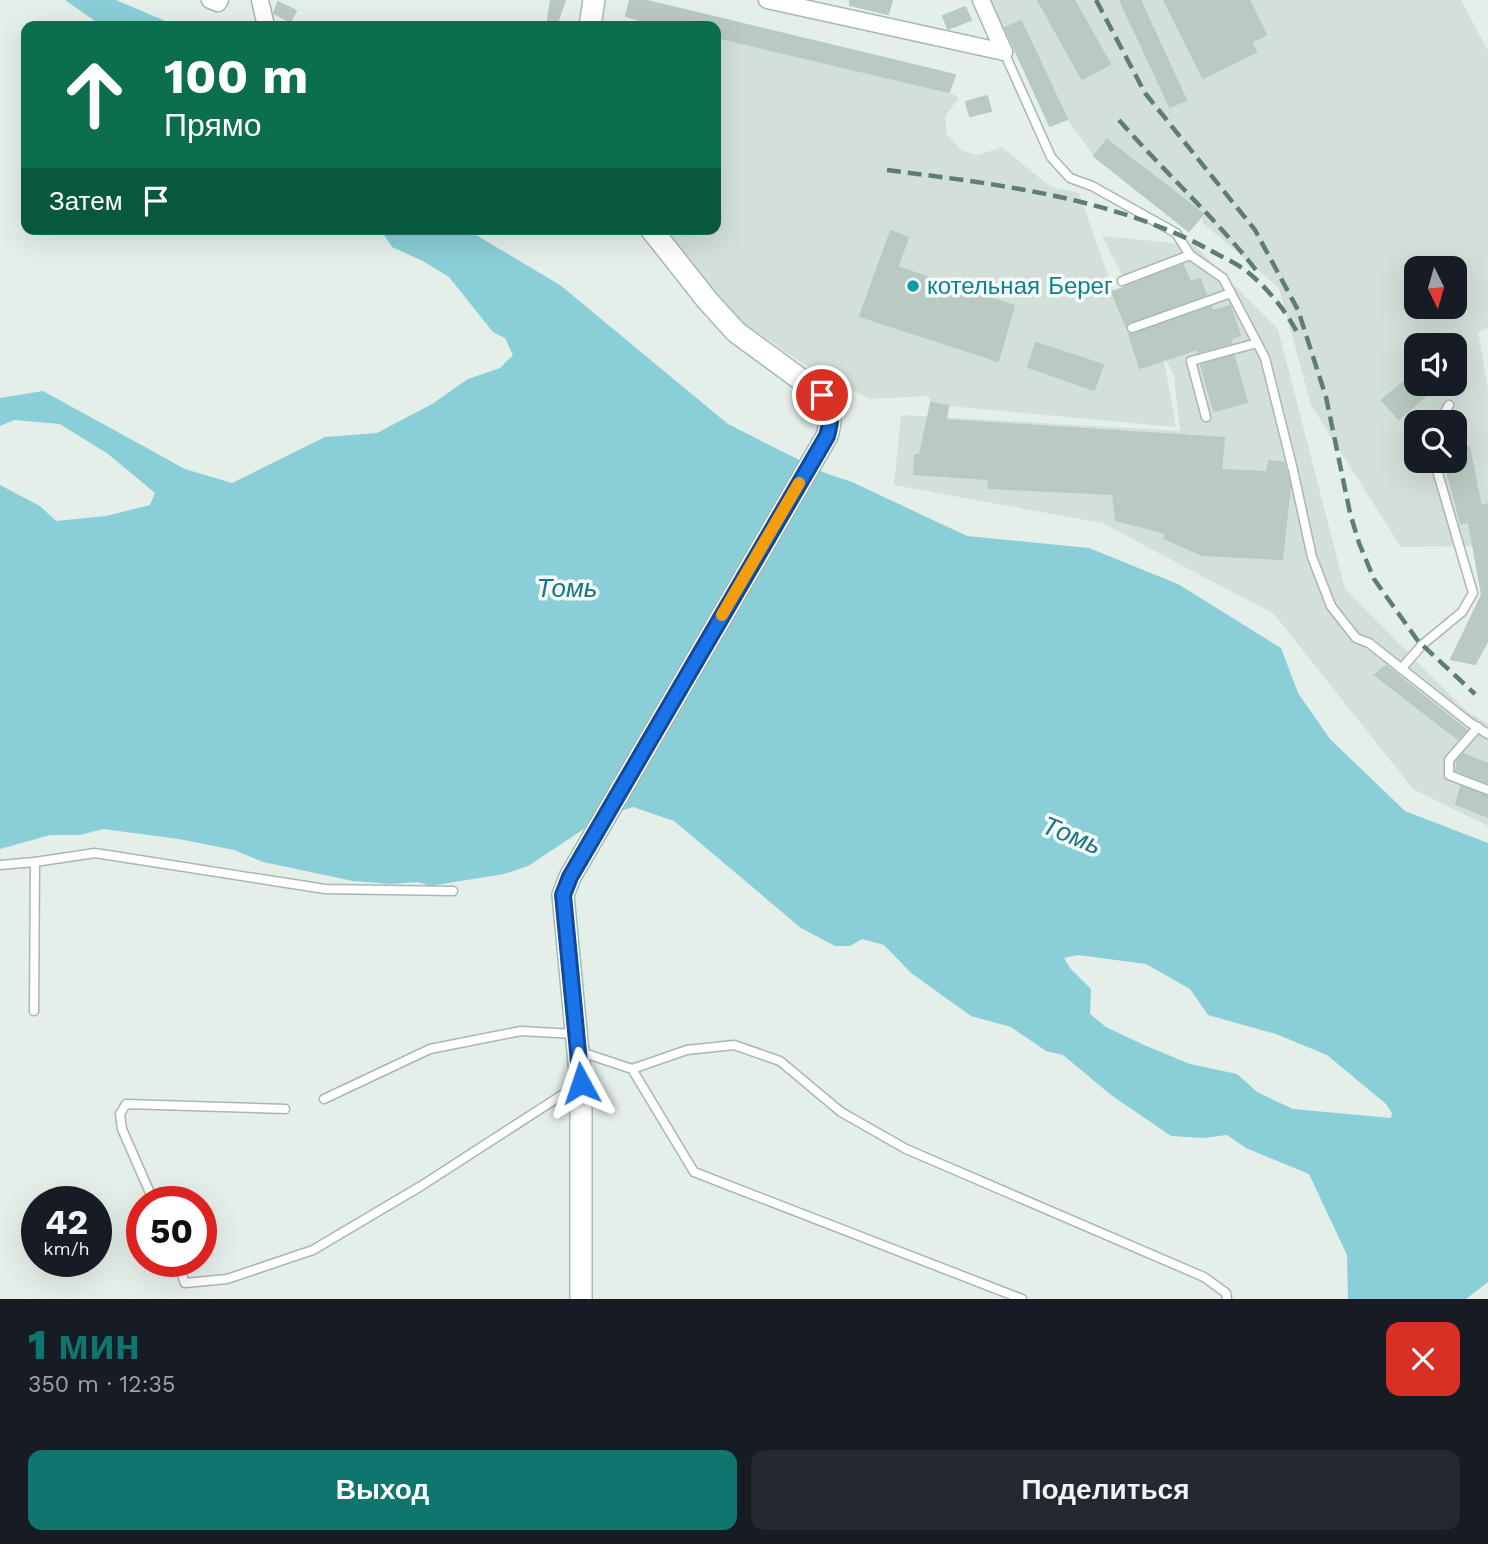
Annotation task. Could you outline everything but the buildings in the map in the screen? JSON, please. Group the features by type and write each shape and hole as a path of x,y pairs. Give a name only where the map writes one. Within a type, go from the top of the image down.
{"main road":[{"path":"591,21 594,0"},
{"path":"584,1297 581,1083 563,895 570,877 827,436 831,421 829,404 822,395 736,332 656,235"}],"street":[{"path":"210,0 218,3 220,0"},
{"path":"260,0 265,21"},
{"path":"767,0 1004,52"},
{"path":"981,0 1004,52"}],"lane":[{"path":"1004,52 1051,157 1070,178 1092,186 1177,233 1190,255 1223,278 1265,358 1312,557 1331,606 1356,638 1369,643 1488,734"},
{"path":"1122,281 1190,255"},
{"path":"1132,328 1231,293"},
{"path":"1206,417 1191,361 1257,342"},
{"path":"1447,410 1450,405"},
{"path":"1401,669 1422,645 1462,611 1474,593 1438,473"},
{"path":"1478,727 1449,760 1449,775 1488,790"},
{"path":"0,865 95,853 325,889 453,891"},
{"path":"34,1012 35,862"},
{"path":"324,1099 430,1049 521,1031 577,1043 632,1069 694,1172 1022,1299"},
{"path":"632,1069 687,1050 734,1045 780,1060 842,1112 906,1149 1205,1277 1226,1293 1227,1299"},
{"path":"183,1277 185,1283 227,1279 313,1250 421,1186 581,1083"},
{"path":"147,1186 122,1129 120,1114 126,1104 285,1110"}],"shaded area":[{"path":"990,0 1461,0 1488,51 1488,327 1478,332 1488,390 1488,546 1401,547 1311,405 1279,288 1203,223 1202,214 1107,140 1094,156 1067,119 1021,22 1003,29"},
{"path":"721,38 949,92 959,98 945,116 947,134 962,151 978,155 1002,147 1051,187 1079,193 1140,367 1164,360 1176,427 948,406 931,403 928,396 870,399 817,373 738,320 666,235 721,235"},
{"path":"1102,236 1194,245 1278,329 1345,589 1465,710 1488,724 1488,826 1413,789 1274,614 1102,523 894,485 901,415 1180,431 1174,376"}],"water":[{"path":"65,0 116,0 165,21 95,21"},
{"name":"Томь","path":"384,235 476,235 560,285 728,424 825,473 852,482 967,536 1089,548 1178,584 1281,648 1298,693 1330,739 1405,811 1488,843 1488,1282 1466,1299 1348,1299 1347,1255 1309,1174 1246,1148 1227,1135 1203,1138 1171,1136 1111,1095 1063,1055 1046,1051 1011,1027 971,1016 911,973 884,945 862,939 850,946 835,946 801,928 674,821 633,807 588,822 584,829 528,866 504,874 430,886 418,882 391,884 353,881 263,862 234,850 179,839 103,829 80,835 50,835 0,849 0,485 40,506 56,521 106,516 150,505 155,493 108,454 60,424 14,420 0,426 0,398 43,391 185,469 232,483 325,437 377,433 432,404 468,379 500,368 513,355 505,338 493,332 449,277 392,247","holes":["1078,955 1146,964 1190,989 1208,1015 1276,1034 1327,1055 1386,1104 1392,1113 1391,1118 1293,1109 1257,1092 1237,1074 1190,1064 1106,1027 1090,1014 1091,989 1064,958"]}],"railway":[{"path":"1096,0 1145,93 1255,230 1298,310 1326,397 1350,513 1374,579 1418,641 1475,694"},
{"path":"1119,120 1226,234 1259,274"},
{"path":"887,170 1052,195 1132,217 1171,231 1245,270 1276,300 1299,336"}],"slow traffic":[{"path":"722,615 799,483"}],"place":[{"name":"котельная Берег","path":"913,286"}],"route":[{"path":"581,1083 563,895 570,877 827,436 831,421 829,404 822,395"}]}
